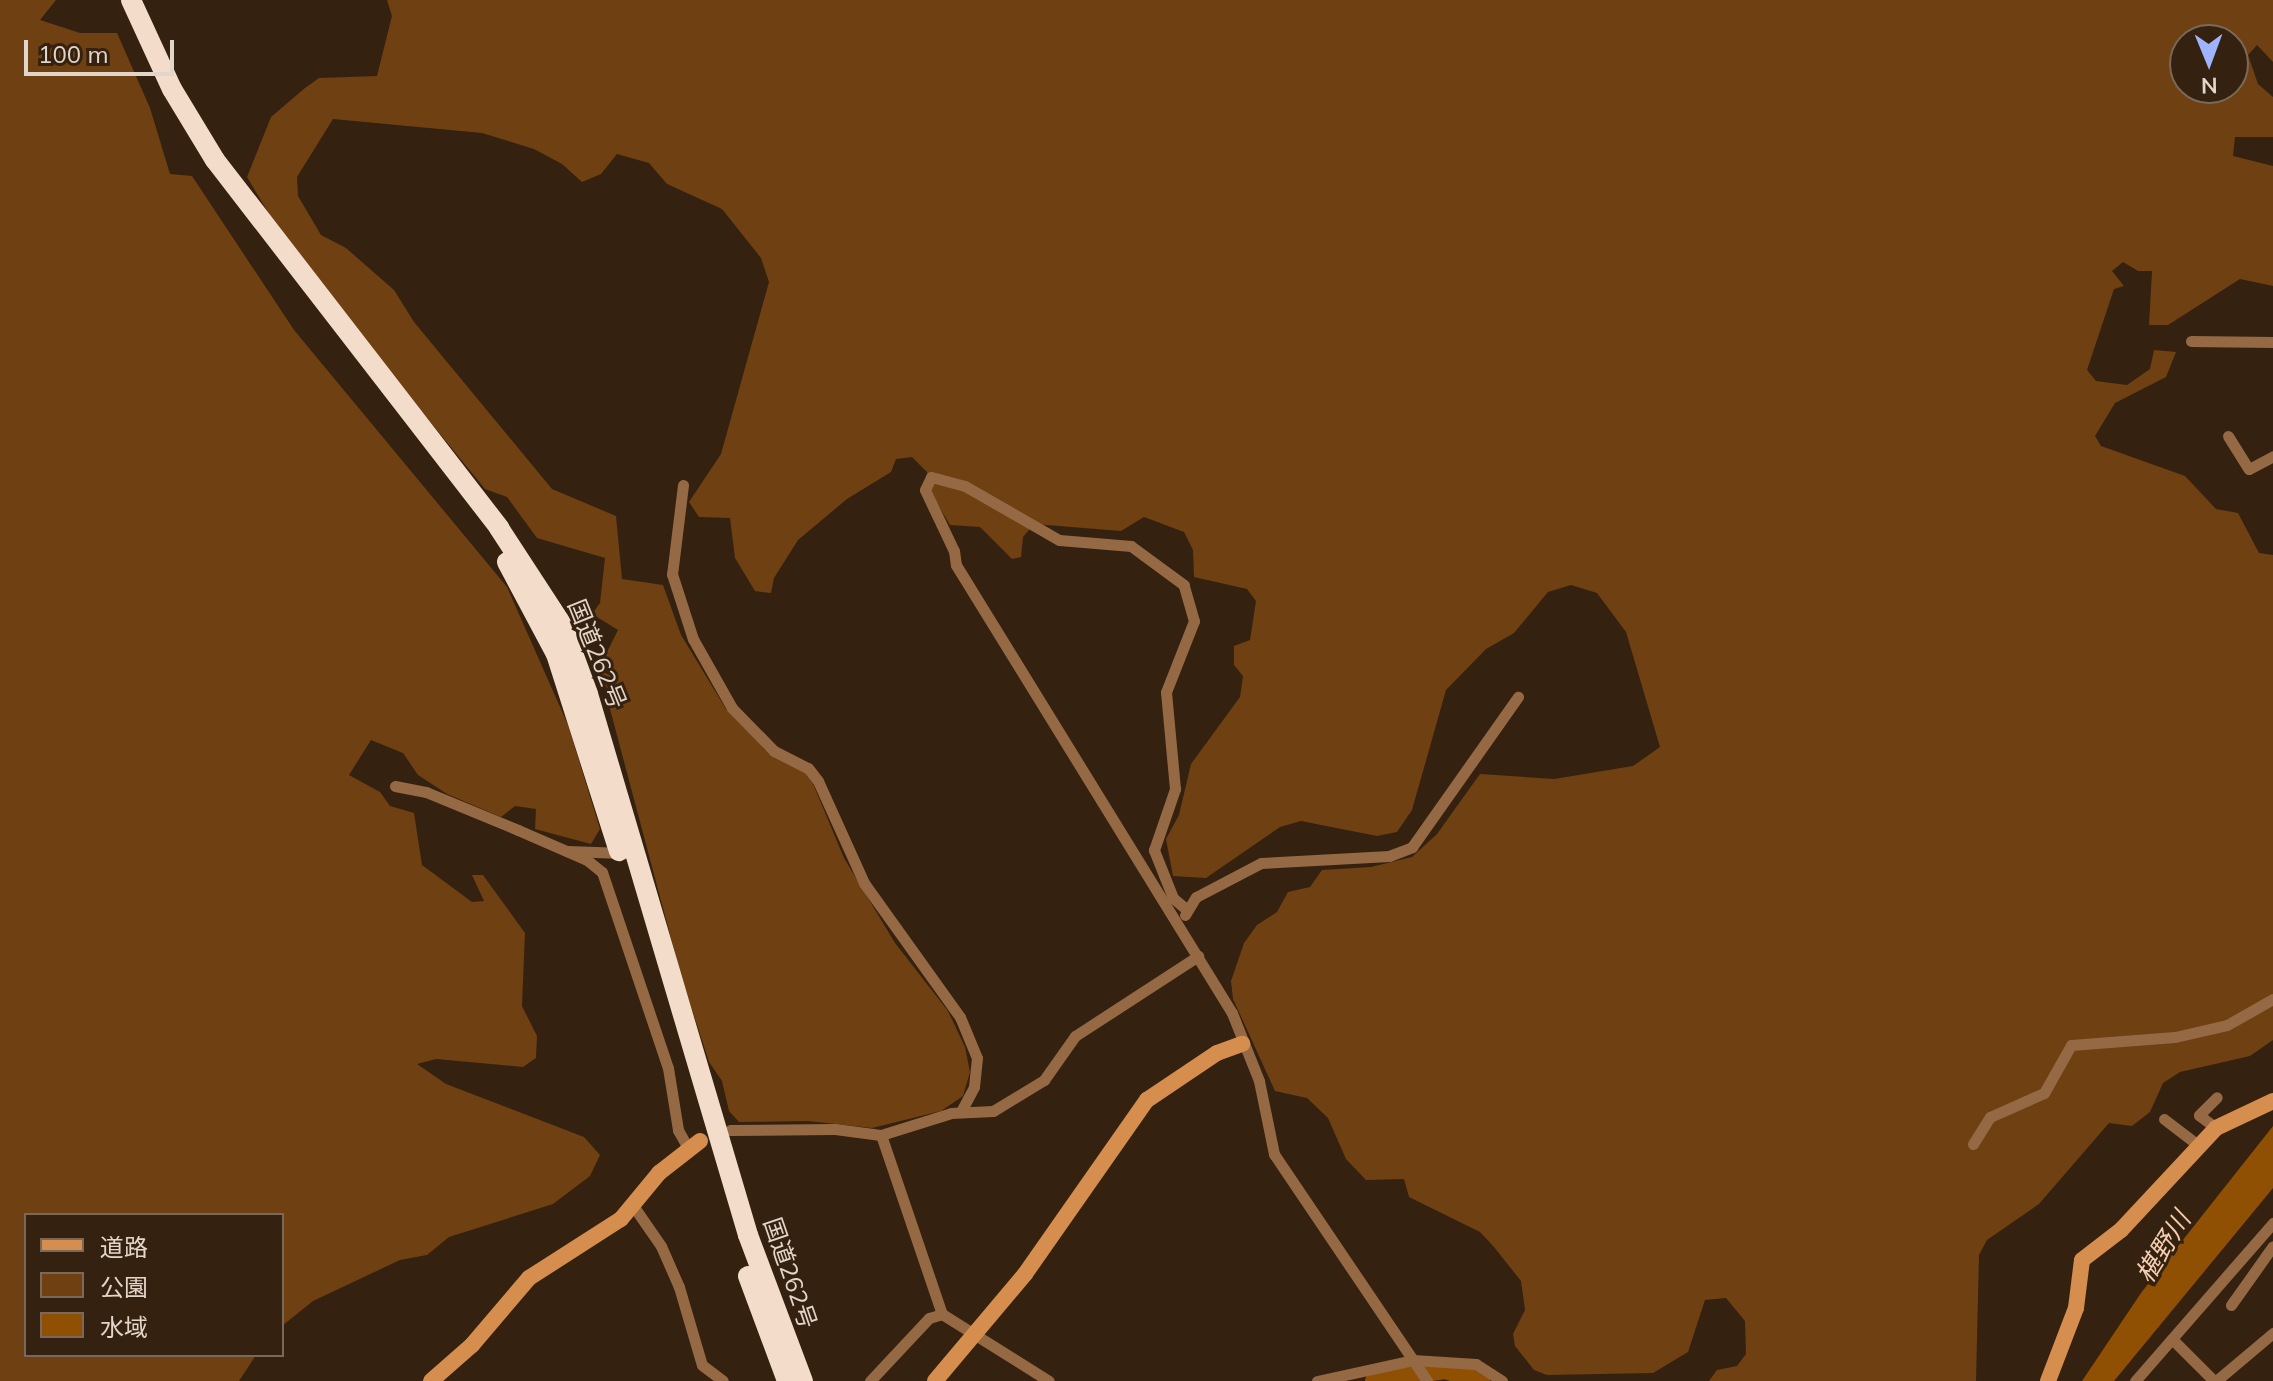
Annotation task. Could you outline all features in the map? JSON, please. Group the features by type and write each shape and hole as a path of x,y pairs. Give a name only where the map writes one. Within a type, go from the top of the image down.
{"highway":[{"name":"国道262号","path":"117,0 159,91 212,177 487,532 524,589 571,692 626,852 748,1235 803,1381"},
{"name":"国道262号","path":"131,0 172,89 215,160 542,590 563,626 584,681 626,852 735,1237 787,1381"}],"street":[{"path":"2191,341 2273,342"},
{"path":"2228,436 2249,469 2273,456"},
{"path":"1186,909 1173,898 1154,850 1175,789 1166,692 1194,621 1184,585 1131,546 1059,540 965,486 931,477 925,490 956,565 1182,927 1232,1013 1259,1081 1274,1154 1427,1381"},
{"path":"683,485 672,574 693,639 732,708 774,751 808,768 818,781 864,883 960,1017 977,1058 974,1087 961,1111"},
{"path":"1182,927 1186,909 1196,897 1261,863 1389,856 1412,847 1518,697"},
{"path":"395,786 426,792 567,851 608,880 694,1145 659,1173 634,1207 604,1231 547,1262 431,1381"},
{"path":"567,851 580,848 608,856 626,852"},
{"path":"730,1130 835,1129 881,1135 961,1111 993,1111 1050,1074 1075,1036 1198,956"},
{"path":"1973,1144 1990,1117 2044,1093 2071,1045 2175,1037 2227,1025 2273,999"},
{"path":"935,1381 969,1334 1025,1274 1147,1100 1217,1053 1242,1044"},
{"path":"2210,1097 2199,1115 2216,1128"},
{"path":"2048,1381 2076,1308 2082,1260 2121,1230 2216,1128 2273,1101"},
{"path":"2164,1119 2198,1145"},
{"path":"881,1135 942,1314 969,1334 1049,1381"},
{"path":"634,1207 661,1246 679,1287 702,1365 723,1381"},
{"path":"2135,1381 2273,1223"},
{"path":"2231,1305 2273,1246"},
{"path":"2216,1291 2239,1294"},
{"path":"870,1381 929,1318 942,1314"},
{"path":"2172,1339 2215,1381 2258,1352 2273,1333"},
{"path":"1317,1381 1414,1361 1476,1364 1502,1381"}],"green space":[{"path":"0,0 56,0 40,20 80,33 117,33 150,108 170,174 192,176 294,330 507,587 568,725 600,829 591,844 535,829 536,809 515,806 501,817 447,794 418,775 403,753 371,740 349,775 380,792 390,806 414,813 422,865 472,902 484,901 472,875 483,875 525,933 522,1006 537,1036 536,1058 523,1067 436,1059 417,1064 446,1084 584,1137 600,1155 590,1176 553,1204 449,1237 427,1255 400,1260 313,1301 284,1324 284,1213 24,1213 24,1357 255,1357 239,1381 0,1381"},
{"path":"387,0 2273,0 2273,62 2257,45 2249,54 2249,24 2169,24 2169,104 2249,104 2249,58 2258,84 2273,97 2273,137 2235,137 2233,156 2273,166 2273,286 2240,279 2168,325 2149,325 2152,271 2138,271 2123,262 2112,271 2124,286 2114,289 2087,370 2096,381 2127,385 2150,369 2154,350 2176,352 2166,377 2115,403 2095,436 2101,446 2185,476 2216,509 2238,513 2259,553 2273,555 2273,1040 2250,1056 2180,1072 2163,1083 2150,1112 2132,1126 2109,1123 2039,1204 1987,1240 1979,1255 1976,1381 1709,1381 1717,1370 1737,1366 1746,1354 1745,1321 1726,1298 1705,1300 1688,1352 1653,1373 1547,1375 1534,1370 1515,1346 1513,1334 1525,1310 1521,1281 1480,1232 1409,1197 1404,1179 1366,1180 1346,1159 1328,1118 1307,1098 1275,1091 1233,999 1231,981 1244,943 1257,925 1277,912 1288,892 1310,887 1322,870 1371,867 1412,857 1437,834 1480,774 1554,779 1633,766 1660,747 1626,632 1597,593 1571,585 1548,592 1514,633 1486,649 1446,690 1412,810 1397,832 1377,836 1301,821 1280,827 1206,878 1173,876 1166,839 1179,815 1191,764 1240,697 1243,676 1234,665 1234,646 1250,640 1256,601 1247,589 1194,577 1193,550 1184,532 1144,517 1121,531 1034,524 1023,537 1021,557 1012,559 980,527 950,525 931,493 927,472 912,457 896,459 891,472 847,499 798,540 774,578 771,593 755,591 735,558 730,518 699,517 689,502 721,454 769,282 761,258 722,209 667,184 649,163 617,154 601,174 582,182 562,164 534,149 482,133 333,119 297,177 298,196 321,235 346,248 394,290 414,322 552,489 616,516 622,579 663,585 681,635 726,709 765,750 800,767 811,779 844,858 895,943 948,1011 965,1047 970,1072 963,1096 941,1111 872,1128 808,1121 739,1122 729,1111 722,1081 709,1062 680,972 599,668 618,630 592,614 600,603 605,558 537,538 507,497 485,489 293,254 247,177 271,117 305,88 319,78 377,76 392,16"}],"water":[{"path":"2273,1126 2273,1188 2114,1381 2082,1381 2141,1293"}],"waterway":[{"path":"1374,1381 1445,1370 1481,1381"}],"water label":[{"name":"椹野川","path":"2163,1247"}]}
